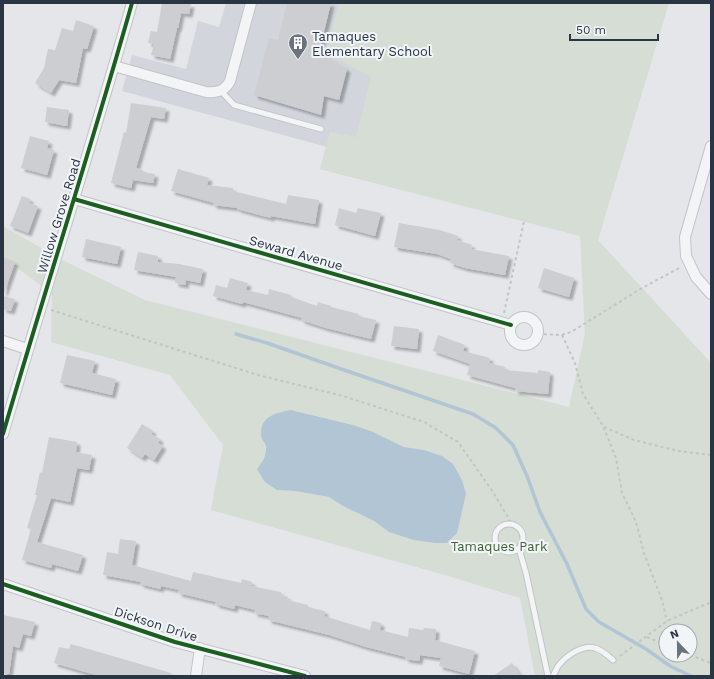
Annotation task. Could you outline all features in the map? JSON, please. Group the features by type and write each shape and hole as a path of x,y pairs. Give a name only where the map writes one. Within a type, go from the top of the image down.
{"street":[{"name":"Willow Grove Road","path":"3,434 27,349 42,307 132,3"},
{"path":"114,66 206,92 213,93 221,91 228,86 230,81 251,3"},
{"path":"711,146 684,237 686,256 689,263 696,277 711,294"},
{"name":"Seward Avenue","path":"74,199 507,324"},
{"path":"521,317 530,318 537,325 538,334 533,342 524,345 519,344 515,342 507,324 521,317"},
{"path":"3,341 27,349"},
{"name":"Dickson Drive","path":"3,584 175,642 305,676"},
{"path":"196,676 200,648"}],"lane":[{"path":"221,91 234,105 321,129"},
{"path":"512,524 520,528 523,541 519,549 505,552 501,550 495,542 495,537 499,528 503,525 512,524"},
{"path":"519,549 526,572 548,676"},
{"path":"553,676 559,665 571,655 586,647 593,647 602,651 613,660"}],"path":[{"path":"507,324 524,221"},
{"path":"538,334 562,335 580,327 642,288 689,263"},
{"path":"42,307 258,375 343,396 424,422 458,442 493,492 512,524"},
{"path":"562,335 575,363 584,394 603,426 616,458 622,493 636,522 644,553 662,600 667,621"},
{"path":"603,426 634,440 678,451 711,455"},
{"path":"613,660 647,637 667,621 711,602"},
{"path":"647,637 658,642"},
{"path":"698,658 711,663"}],"shaded area":[{"path":"226,3 612,3 581,235 320,169 327,147 122,91 132,55 186,69 198,21 219,27"}],"green space":[{"name":"Tamaques Park","path":"339,3 669,3 598,240 711,363 711,676 535,676 520,598 445,575 211,510 223,445 170,375 51,342 52,294 3,257 3,226 62,260 145,300 569,407 585,334 580,236 320,169 330,132 356,137 371,77 326,53","holes":["291,410 353,425 371,431 404,447 424,450 466,494 461,513 389,532 374,521 343,506 329,497 295,491 277,490 257,469 266,453 261,436"]}],"water":[{"path":"291,410 353,425 371,431 404,447 424,450 442,456 453,464 462,480 466,494 457,533 447,543 414,540 389,532 374,521 343,506 329,497 295,491 277,490 265,482 257,469 266,452 266,445 262,439 261,429 263,424 270,416"}],"building":[{"path":"162,3 191,4 189,14 181,13 170,59 151,55 154,44 148,43 151,31 157,32"},
{"name":"Tamaques Elementary School","path":"287,3 331,3 319,52 347,69 339,100 324,96 321,115 254,95 269,38 278,40"},
{"path":"76,20 94,26 87,49 83,48 76,83 59,80 51,93 35,83 44,68 48,49 55,50 62,28 73,31"},
{"path":"131,103 166,108 164,119 151,117 136,168 143,170 143,172 155,174 153,183 133,180 131,188 111,183 124,132 126,133"},
{"path":"47,107 69,110 67,126 45,122"},
{"path":"30,136 49,141 47,148 54,150 47,175 21,168"},
{"path":"178,169 209,178 207,185 233,188 233,191 286,204 288,195 319,200 315,224 271,216 271,218 237,209 238,208 213,205 214,203 171,191"},
{"path":"22,196 30,199 29,203 38,206 28,233 10,226"},
{"path":"339,208 356,213 358,208 381,213 375,236 335,225"},
{"path":"399,223 440,230 458,236 457,240 472,245 471,249 509,256 505,275 465,268 450,263 451,259 437,254 394,247"},
{"path":"86,239 121,247 117,264 82,257"},
{"path":"138,252 158,256 158,262 179,264 203,269 200,283 186,280 185,285 175,283 176,277 134,270"},
{"path":"3,257 15,262 4,293 3,292"},
{"path":"544,268 574,278 569,297 538,288"},
{"path":"230,278 248,283 246,290 268,295 269,289 291,295 291,297 317,306 318,302 359,314 358,316 376,320 371,339 326,328 301,320 302,318 243,302 242,304 213,296 216,285 227,288"},
{"path":"3,296 15,299 11,311 3,309"},
{"path":"394,326 419,329 417,349 391,346"},
{"path":"438,335 465,345 463,351 490,358 489,363 505,367 504,370 538,373 538,370 550,372 548,394 515,391 515,388 467,375 470,364 433,351"},
{"path":"67,355 95,361 92,373 116,379 112,395 60,383"},
{"path":"142,424 153,431 151,434 160,439 158,443 163,446 154,460 145,454 142,458 127,448"},
{"path":"49,437 77,442 76,452 92,455 89,470 77,468 70,502 51,498 37,542 83,555 78,571 52,564 51,568 22,560 31,529 27,528 37,495 35,495 40,472 42,473"},
{"path":"120,539 136,541 132,565 191,581 193,572 241,583 242,579 252,582 251,586 281,592 281,595 288,597 287,600 325,611 324,616 370,630 372,621 381,623 380,630 408,637 409,628 423,630 424,628 436,629 435,640 475,651 469,674 439,666 441,658 420,655 419,661 405,659 406,657 366,647 329,635 268,620 269,616 254,613 255,610 235,605 234,609 215,604 216,602 178,593 179,590 161,586 160,589 140,584 141,582 103,575 107,552 118,554"},
{"path":"3,615 35,622 31,636 23,634 19,648 13,646 9,674 3,674"},
{"path":"71,644 171,673 171,676 99,676 54,663 59,647 69,649"},
{"path":"512,663 521,676 493,676"}],"waterway":[{"path":"236,334 267,343 473,414 496,428 513,445 527,476 540,512 567,564 586,609 599,622 646,649 670,666 691,676"}],"cycle path":[{"path":"3,434 132,3"},
{"path":"74,199 511,325"},
{"path":"3,584 175,642 305,676"}],"place":[{"name":"Tamaques Elementary School","path":"298,60"}]}
